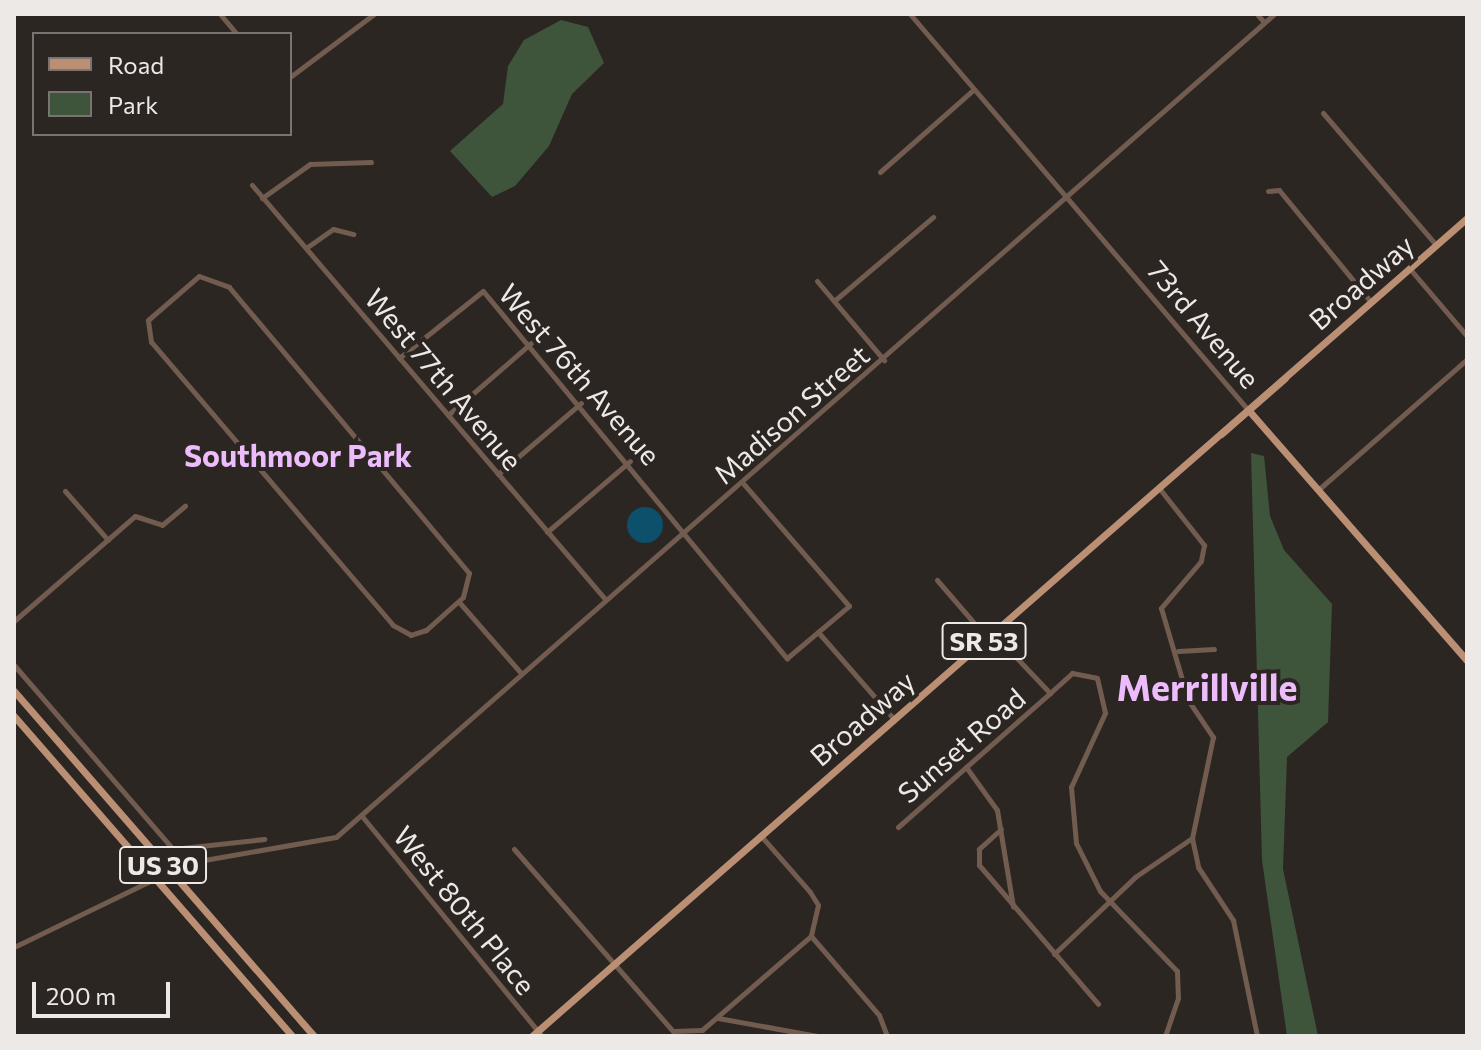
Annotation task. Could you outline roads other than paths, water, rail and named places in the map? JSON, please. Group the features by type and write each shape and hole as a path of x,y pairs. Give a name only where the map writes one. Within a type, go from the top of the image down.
{"main road":[{"name":"Broadway","path":"537,1034 1467,218"},
{"name":"73rd Avenue","path":"1248,410 1467,661"},
{"name":"US 30","path":"14,691 314,1036"},
{"name":"US 30","path":"14,716 292,1036"}],"street":[{"path":"220,14 235,32"},
{"path":"292,76 374,14"},
{"name":"73rd Avenue","path":"910,14 1248,410"},
{"path":"1257,14 1264,22"},
{"name":"Madison Street","path":"259,852 332,839 1069,199 1274,14"},
{"path":"880,172 974,89"},
{"path":"1323,113 1436,245"},
{"path":"262,198 310,164 371,162"},
{"name":"West 77th Avenue","path":"252,185 605,599"},
{"path":"1268,191 1279,190 1371,302"},
{"path":"834,301 933,217"},
{"path":"305,248 333,229 353,234"},
{"path":"1410,269 1467,336"},
{"path":"210,276 229,287 469,573 470,586 459,602 411,635 393,625 145,331 188,283 210,276"},
{"path":"817,281 884,360"},
{"name":"West 76th Avenue","path":"399,358 483,291 630,461 681,533 787,658 818,632"},
{"path":"448,415 531,343"},
{"path":"1318,490 1467,359"},
{"path":"498,474 581,403"},
{"path":"547,532 630,461"},
{"path":"743,483 849,606 818,632 894,719"},
{"path":"1159,488 1204,545 1201,561 1161,608 1178,651 1188,700 1213,737 1192,838 1198,867 1233,920 1257,1036"},
{"path":"65,491 108,540"},
{"path":"14,621 135,516 162,525 185,506"},
{"path":"937,580 1050,693"},
{"path":"459,602 521,673"},
{"path":"1178,651 1214,649"},
{"path":"14,665 173,849 261,839 259,852 168,870 14,947"},
{"name":"Sunset Road","path":"898,827 1072,673 1086,672 1102,691 1099,739 1071,787 1071,808 1083,866 1111,904"},
{"path":"45,728 58,717"},
{"path":"966,767 1001,829 1013,907"},
{"name":"West 80th Place","path":"361,815 537,1034"},
{"path":"1001,829 977,855 1013,907 1098,1004"},
{"path":"514,849 663,1024 689,1033 718,1018 811,936 818,905 761,836"},
{"path":"1054,954 1111,904 1135,877 1192,838"},
{"path":"1111,904 1177,971 1178,998 1165,1036"},
{"path":"811,936 879,1015 887,1036"},
{"path":"718,1018 817,1036"}],"water":[{"path":"645,507 658,512 663,525 658,538 645,543 632,538 627,525 632,512"}],"district":[{"name":"Southmoor Park","path":"298,455"},
{"name":"Merrillville","path":"1207,687"}]}
